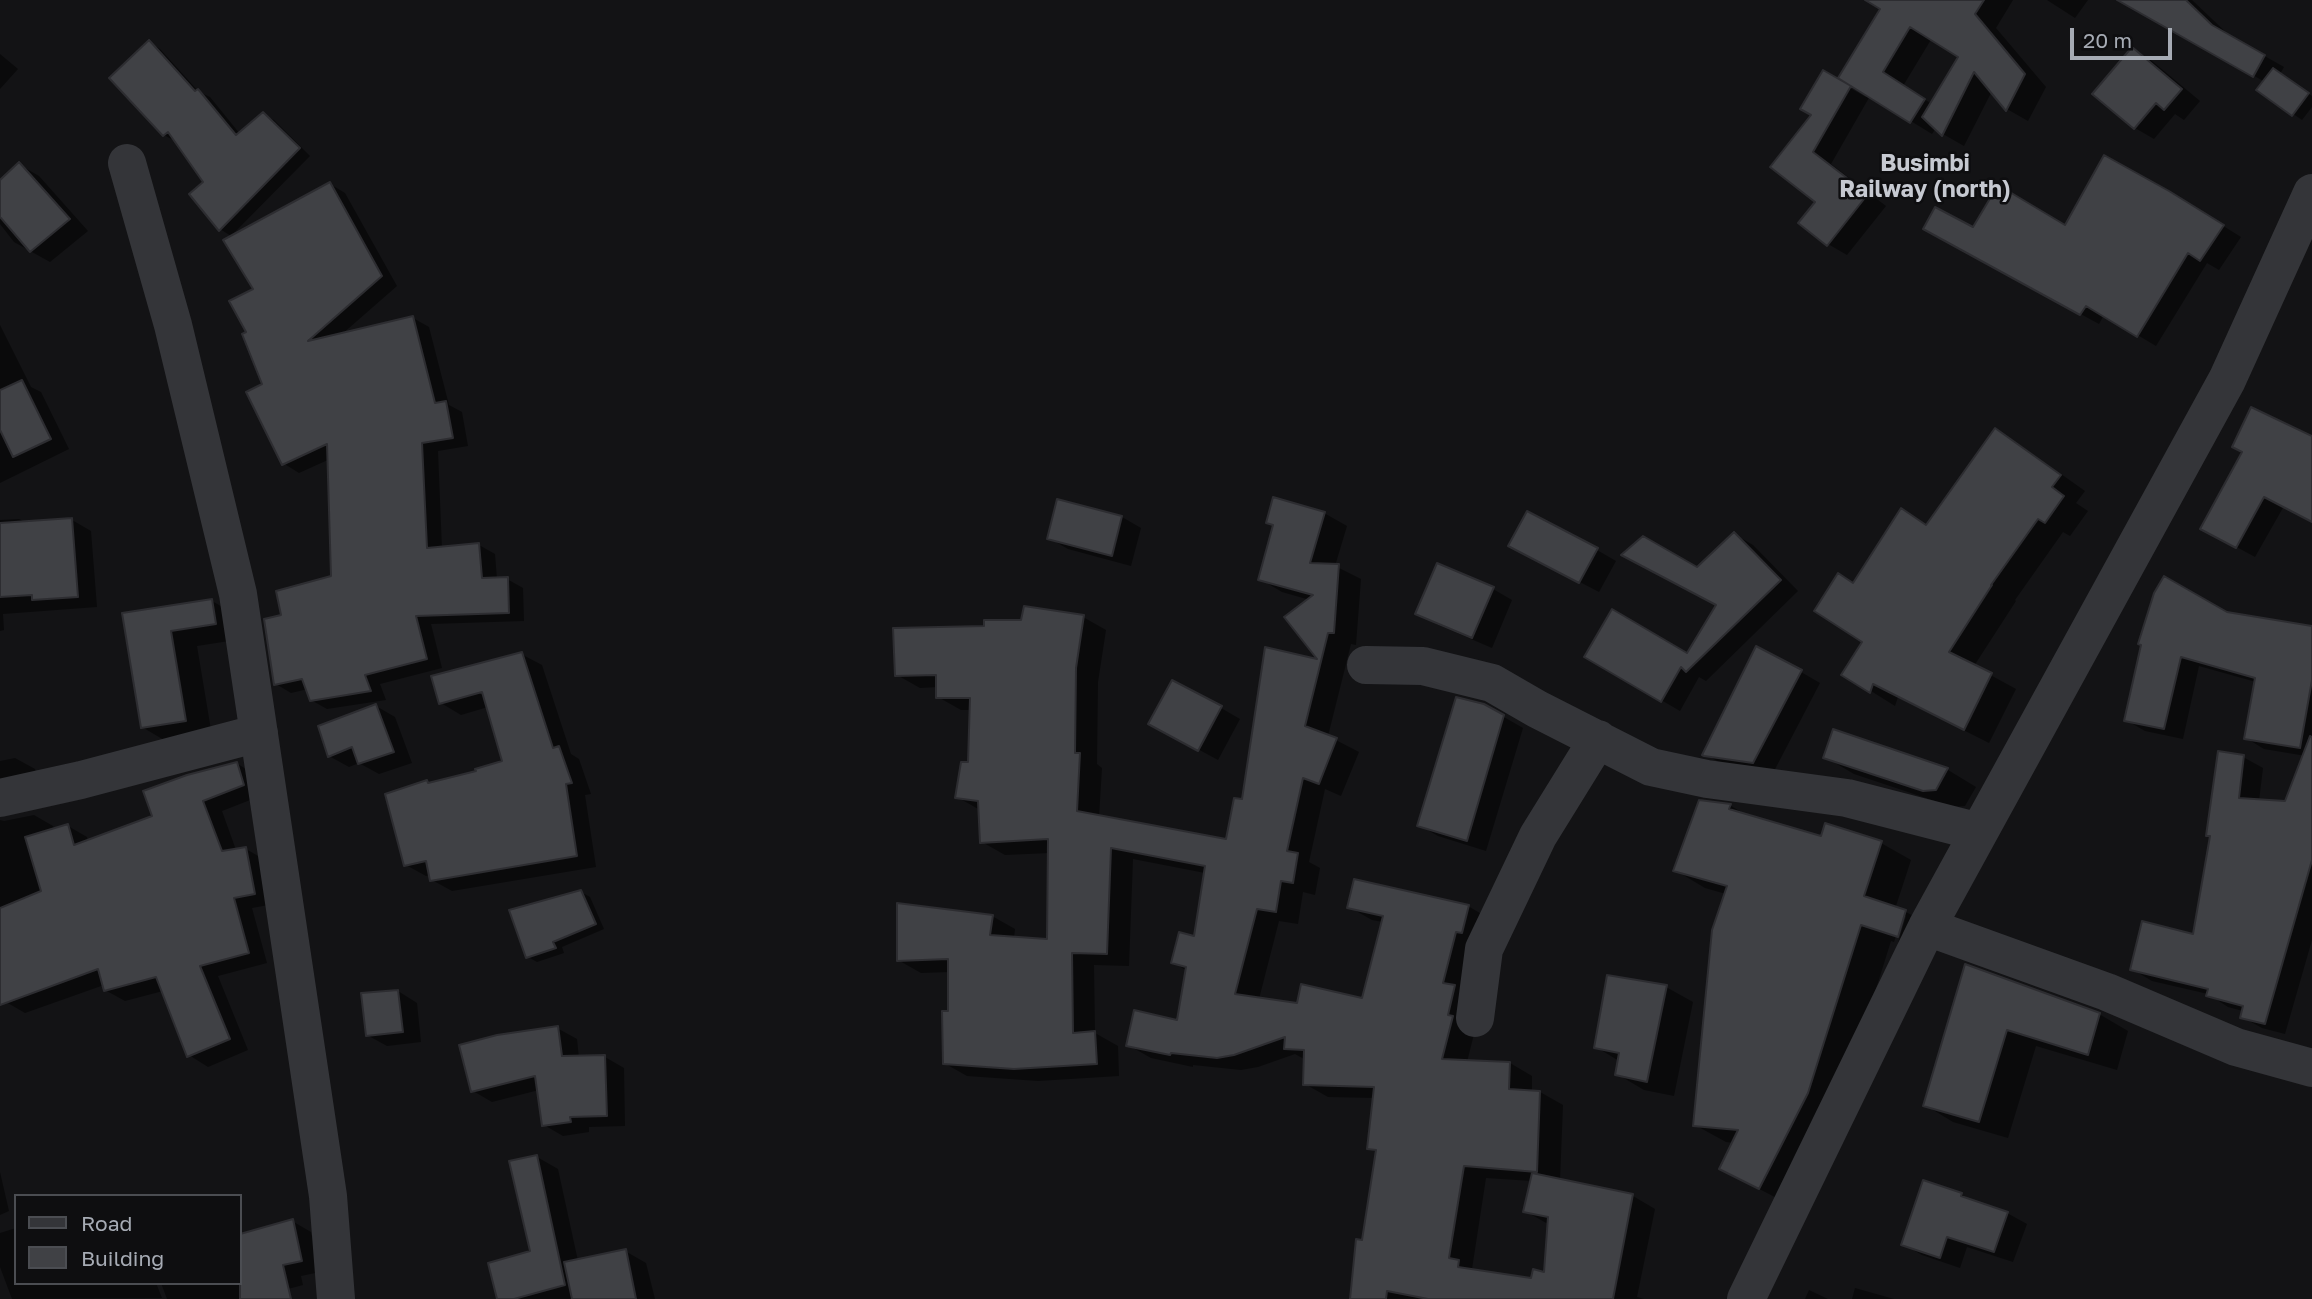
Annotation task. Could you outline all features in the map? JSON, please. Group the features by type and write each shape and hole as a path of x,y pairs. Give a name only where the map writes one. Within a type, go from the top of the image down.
{"street":[{"path":"127,163 173,325 238,594 328,1196 336,1299"},
{"path":"1746,1299 1927,926 2227,380 2312,193"},
{"path":"1366,665 1423,666 1492,683 1536,709 1651,767 1707,779 1847,798 1979,832"},
{"path":"0,798 81,780 259,733"},
{"path":"1475,1018 1484,949 1538,836 1598,739"},
{"path":"1927,926 2108,992 2236,1046 2312,1068"}],"building":[{"path":"1865,0 1984,0 1975,14 2025,74 2006,111 1974,72 1942,136 1922,117 1958,57 1910,27 1883,72 1925,99 1910,123 1838,78 1880,9"},
{"path":"2117,0 2186,0 2212,25 2265,55 2253,77"},
{"path":"149,40 195,91 198,89 236,135 263,112 300,148 219,231 189,194 203,182 168,132 163,136 109,78"},
{"path":"2132,47 2182,89 2164,110 2156,103 2134,129 2092,94"},
{"path":"2273,68 2309,93 2292,116 2256,90"},
{"path":"1823,70 1851,86 1813,152 1868,194 1827,246 1798,223 1815,202 1770,167 1811,115 1800,109"},
{"path":"2104,155 2224,225 2200,261 2188,253 2137,337 2086,306 2080,315 1923,229 1935,207 1973,227 1998,185 2065,225"},
{"path":"19,162 70,219 30,252 0,217 0,180"},
{"path":"330,182 382,276 308,341 413,316 435,403 446,401 453,438 422,443 427,548 479,543 482,578 508,577 509,613 416,616 427,659 365,675 371,691 310,701 302,679 274,685 264,619 281,615 276,591 331,576 327,444 282,465 246,392 262,384 242,334 246,332 229,301 253,289 223,240"},
{"path":"22,380 51,439 13,457 0,430 0,390"},
{"path":"2251,407 2312,436 2312,522 2264,497 2236,548 2200,529 2242,452 2232,447"},
{"path":"1995,428 2061,475 2052,487 2064,496 2045,523 2038,519 1991,585 1949,652 1992,673 1964,730 1873,684 1870,693 1841,675 1862,642 1814,611 1838,573 1853,583 1901,508 1926,525"},
{"path":"1273,497 1325,512 1310,563 1339,564 1334,633 1328,633 1305,726 1337,738 1319,784 1303,778 1287,851 1298,853 1293,883 1281,881 1276,912 1257,909 1235,994 1297,1003 1301,984 1362,998 1383,916 1347,908 1354,879 1469,905 1462,933 1456,932 1443,983 1455,985 1448,1015 1453,1016 1442,1059 1510,1062 1509,1089 1540,1091 1537,1172 1464,1166 1449,1258 1459,1260 1458,1267 1531,1278 1533,1269 1544,1272 1548,1217 1523,1212 1532,1173 1633,1194 1613,1299 1428,1299 1387,1291 1386,1299 1350,1299 1356,1239 1362,1240 1376,1150 1367,1149 1374,1087 1303,1085 1304,1050 1284,1049 1285,1037 1234,1055 1217,1058 1170,1055 1126,1046 1134,1010 1177,1020 1186,967 1171,963 1179,932 1194,936 1205,866 1111,848 1107,954 1072,953 1073,1033 1095,1031 1097,1064 1014,1069 943,1064 942,1011 948,1011 948,959 897,961 897,903 993,915 990,935 1047,939 1048,839 980,843 978,801 955,798 961,762 968,762 970,698 936,698 936,675 895,676 893,628 984,626 984,620 1021,620 1024,606 1084,615 1076,668 1075,753 1080,753 1077,811 1226,839 1234,798 1242,799 1265,647 1317,659 1284,617 1313,595 1258,580 1273,525 1266,523"},
{"path":"1057,499 1122,516 1112,556 1047,539"},
{"path":"1527,511 1598,548 1579,583 1508,546"},
{"path":"72,518 78,597 32,600 32,595 0,597 0,523"},
{"path":"1734,532 1781,580 1686,672 1681,667 1661,702 1584,657 1612,609 1687,653 1716,605 1621,555 1643,536 1697,567"},
{"path":"1437,563 1494,587 1472,638 1415,614"},
{"path":"2164,576 2227,612 2312,626 2312,680 2300,748 2244,739 2255,678 2181,657 2164,729 2124,721 2141,645 2138,644 2154,593"},
{"path":"212,599 216,624 171,631 186,721 141,728 122,613"},
{"path":"1756,646 1802,670 1753,763 1704,756 1702,755"},
{"path":"522,652 553,748 559,746 572,783 566,784 577,856 430,881 426,861 404,866 385,794 427,780 428,783 476,771 475,769 502,761 482,692 439,704 431,676"},
{"path":"1172,680 1222,706 1198,751 1148,724"},
{"path":"1456,697 1484,704 1504,715 1467,841 1417,826"},
{"path":"376,704 394,752 358,764 352,747 328,757 318,726"},
{"path":"1833,729 1948,768 1936,790 1923,791 1823,758"},
{"path":"2310,736 2312,860 2265,1024 2240,1018 2243,1006 2206,996 2208,989 2130,970 2142,921 2193,934 2210,836 2206,836 2218,751 2244,755 2239,798 2285,801"},
{"path":"237,762 244,785 203,801 222,851 246,847 255,894 234,898 249,953 200,966 230,1039 187,1057 156,977 104,991 98,969 0,1005 0,908 41,891 25,837 68,824 74,845 152,816 143,791 187,775"},
{"path":"1699,800 1731,804 1729,809 1821,836 1825,823 1882,841 1864,896 1906,910 1898,937 1861,925 1808,1093 1759,1189 1719,1169 1738,1130 1693,1126 1712,930 1727,886 1673,871"},
{"path":"581,890 596,924 553,942 556,948 526,958 509,910"},
{"path":"1965,964 2100,1013 2088,1055 2007,1030 1979,1122 1923,1106"},
{"path":"1607,975 1667,985 1647,1082 1615,1075 1619,1053 1594,1048"},
{"path":"398,990 403,1032 366,1036 361,993"},
{"path":"558,1026 562,1056 605,1055 607,1116 570,1117 571,1122 542,1126 535,1076 471,1092 459,1045 497,1035"},
{"path":"537,1155 565,1285 514,1299 497,1299 488,1263 530,1251 509,1161"},
{"path":"1923,1180 2008,1212 1994,1252 1947,1237 1940,1258 1901,1245"},
{"path":"293,1219 302,1261 283,1265 291,1299 240,1299 242,1233"},
{"path":"626,1249 636,1299 572,1299 564,1262"}],"district":[{"name":"Busimbi Railway (north)","path":"1925,177"}]}
